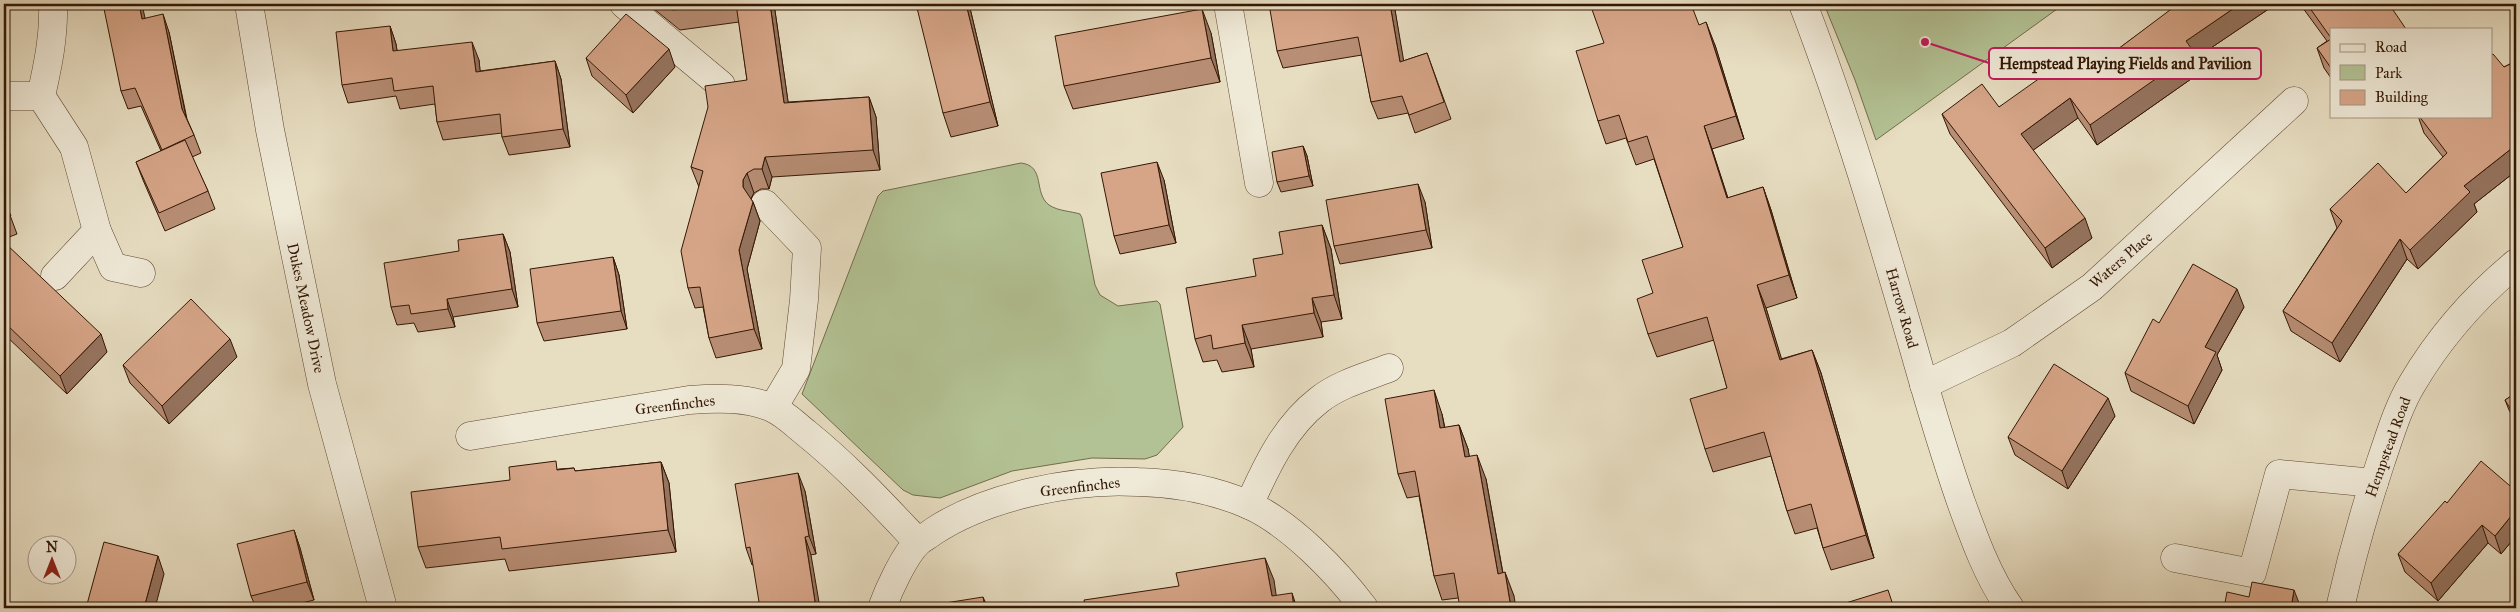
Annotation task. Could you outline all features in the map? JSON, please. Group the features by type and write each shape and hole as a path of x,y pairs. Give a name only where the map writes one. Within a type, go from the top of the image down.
{"street":[{"path":"53,4 54,28 41,96 74,147 97,231 113,267 141,274"},
{"name":"Dukes Meadow Drive","path":"249,4 270,130 322,384 383,608"},
{"path":"624,4 721,86"},
{"path":"1228,4 1259,183"},
{"name":"Harrow Road","path":"1803,4 1828,68 1880,232 1924,385 1972,532 2000,594 2010,608"},
{"path":"4,96 41,96"},
{"name":"Waters Place","path":"1924,385 2012,342 2092,287 2294,101"},
{"path":"765,204 807,248 804,300 796,369 773,408"},
{"path":"55,276 97,231"},
{"name":"Hempstead Road","path":"2340,608 2374,483 2392,429 2407,394 2430,355 2459,318 2516,263"},
{"path":"1250,505 1270,460 1294,425 1319,400 1343,386 1389,368"},
{"name":"Greenfinches","path":"470,436 697,400 748,401 773,408 835,458 918,542"},
{"path":"2175,558 2252,573 2279,474 2374,483"},
{"name":"Greenfinches","path":"882,608 891,588 918,542 952,519 987,504 1040,491 1086,484 1136,481 1197,489 1250,505 1314,552 1344,581 1364,608"}],"green space":[{"path":"1824,4 2064,4 1876,140 1855,80"},
{"path":"1021,163 1029,165 1034,169 1037,174 1041,194 1049,205 1060,210 1080,214 1095,285 1100,295 1118,306 1157,301 1160,304 1183,427 1157,455 1145,459 1092,458 1012,471 940,498 913,495 903,490 802,394 878,196 883,191"}],"building":[{"path":"103,4 139,4 142,19 163,14 182,109 194,135 162,150 135,88 121,91"},
{"path":"665,4 718,4 673,10"},
{"path":"736,4 770,4 784,103 869,97 873,150 765,157 762,169 754,169 747,173 743,180 743,187 753,202 739,250 754,329 709,338 700,287 688,288 681,251 703,171 691,167 708,107 705,86 747,80"},
{"path":"916,4 966,4 990,102 943,113"},
{"path":"1269,4 1390,4 1400,62 1427,53 1444,102 1409,115 1402,96 1371,102 1358,37 1277,51"},
{"path":"1590,4 1691,4 1699,25 1706,22 1736,116 1704,126 1727,198 1763,187 1789,275 1757,285 1780,360 1812,350 1866,535 1823,548 1811,504 1787,511 1764,432 1705,449 1690,399 1727,388 1707,317 1648,334 1637,299 1653,293 1642,260 1683,247 1647,136 1628,142 1619,115 1598,121 1576,51 1604,43"},
{"path":"2172,4 2240,4 2186,41 2194,52 2090,125 2070,98 2021,134 2085,218 2045,248 1942,114 1982,84 1999,107 2078,51 2088,64 2106,50 2110,55 2174,7"},
{"path":"2307,4 2389,4 2405,28 2330,28 2330,37"},
{"path":"1202,9 1211,58 1064,86 1055,36"},
{"path":"626,14 669,49 626,95 586,58"},
{"path":"390,26 393,51 472,42 476,72 555,61 563,129 502,137 500,114 437,122 433,86 394,91 392,78 342,85 336,32"},
{"path":"2330,40 2330,67 2317,48"},
{"path":"2492,54 2504,67 2516,61 2516,145 2464,186 2470,192 2410,250 2400,239 2332,343 2283,311 2342,221 2330,209 2378,163 2406,193 2447,153 2421,118 2492,118"},
{"path":"185,140 208,191 159,213 136,162"},
{"path":"1303,146 1309,176 1277,182 1272,152"},
{"path":"1157,162 1169,225 1114,236 1101,173"},
{"path":"1418,184 1426,230 1334,246 1326,200"},
{"path":"4,199 11,216 4,218"},
{"path":"1322,225 1334,295 1312,298 1314,313 1242,325 1245,343 1213,349 1211,335 1195,339 1186,288 1256,276 1253,259 1283,254 1279,232"},
{"path":"503,234 512,289 447,299 448,309 411,314 409,305 391,307 384,263 459,251 458,240"},
{"path":"4,242 101,334 60,376 4,322"},
{"path":"613,257 621,311 537,323 530,269"},
{"path":"2193,264 2237,289 2205,347 2216,352 2188,406 2125,373 2153,319 2159,323"},
{"path":"191,299 230,339 162,406 123,365"},
{"path":"2054,364 2108,398 2062,471 2008,437"},
{"path":"1434,390 1440,428 1459,425 1465,457 1477,455 1498,574 1505,572 1511,608 1460,608 1454,573 1434,576 1415,471 1398,474 1385,399"},
{"path":"2516,393 2516,418 2505,400"},
{"path":"556,461 557,470 574,468 575,471 661,462 668,530 502,549 500,537 418,547 411,492 510,480 509,467"},
{"path":"2481,461 2516,491 2516,510 2495,536 2482,525 2431,583 2398,554 2445,501 2447,503"},
{"path":"798,473 809,536 805,537 816,608 760,608 750,547 746,548 735,484"},
{"path":"294,530 307,582 251,596 237,544"},
{"path":"104,542 158,556 144,608 86,608"},
{"path":"1265,558 1272,596 1292,593 1294,608 1060,608 1085,605 1084,600 1179,586 1176,573"},
{"path":"2252,582 2294,590 2291,608 2224,608 2227,592 2249,597"},
{"path":"1888,590 1894,608 1836,608 1836,606"},
{"path":"983,597 985,608 940,608 939,604"}],"place":[{"name":"Hempstead Playing Fields and Pavilion","path":"1925,42"}]}
